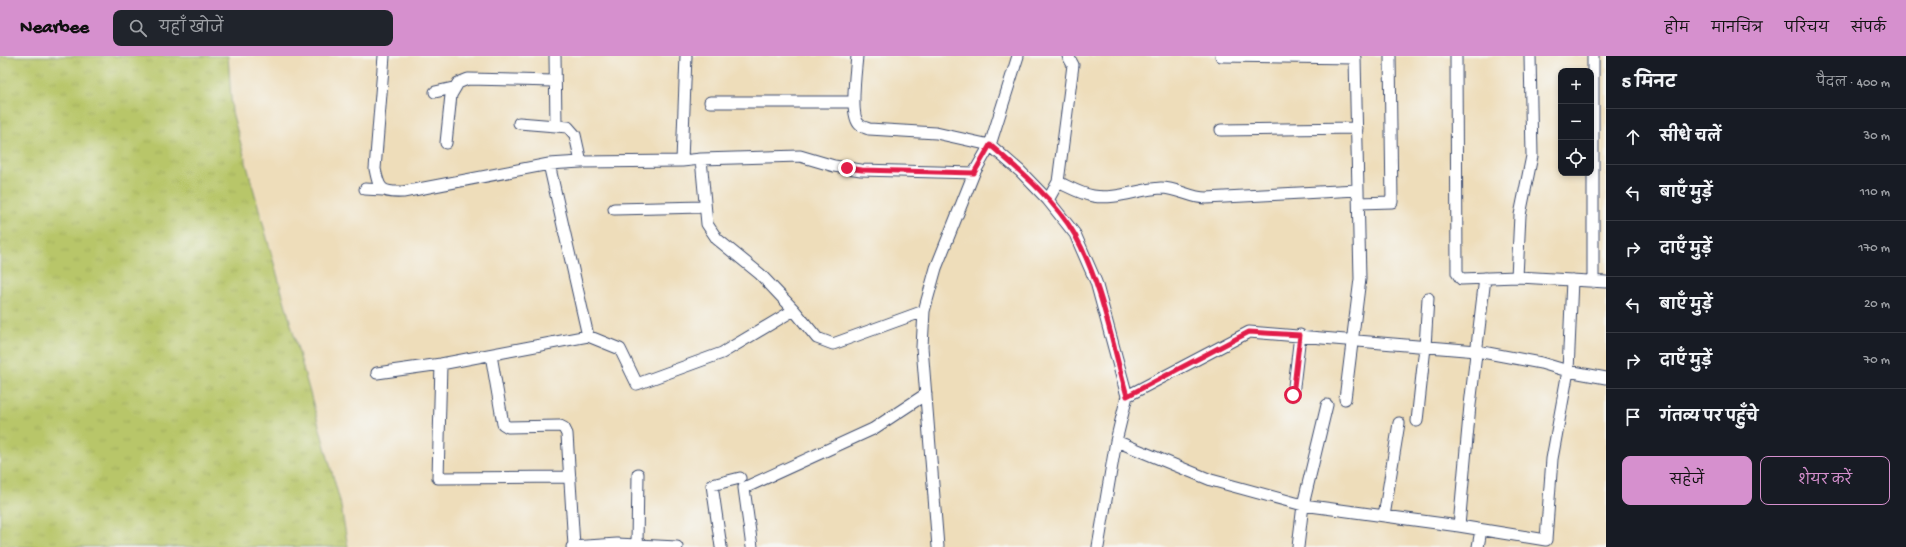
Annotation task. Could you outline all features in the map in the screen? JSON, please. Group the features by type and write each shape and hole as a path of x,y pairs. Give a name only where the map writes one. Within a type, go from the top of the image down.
{"street":[{"path":"383,190 378,183 375,169 384,56"},
{"path":"554,56 556,125"},
{"path":"682,161 686,56"},
{"path":"857,56 854,102 856,118 860,125 869,129 936,133 990,145 1020,170 1048,200 1074,234 1096,282 1127,396 1116,441 1098,547"},
{"path":"938,547 922,347 924,311 936,268 974,173 990,145 1018,56"},
{"path":"1048,200 1058,182 1073,65 1068,56"},
{"path":"1221,56 1355,58 1360,279 1345,399"},
{"path":"1359,203 1392,202 1390,56"},
{"path":"1456,56 1457,273 1461,278 1517,277 1606,282"},
{"path":"1517,277 1520,215 1532,156 1530,56"},
{"path":"1593,56 1593,282"},
{"path":"435,92 453,88 458,83 468,79 554,81"},
{"path":"446,143 453,88"},
{"path":"710,102 854,102"},
{"path":"519,123 568,127 575,135 581,162"},
{"path":"1221,130 1357,128"},
{"path":"365,189 383,190 391,193 403,192 549,164 581,162 682,161 800,156 834,166 862,170 974,173"},
{"path":"702,159 707,224 717,239 742,258 794,310 817,338 833,344 924,311"},
{"path":"549,164 588,336"},
{"path":"1058,182 1093,196 1105,196 1162,188 1172,189 1197,198 1357,190"},
{"path":"614,209 705,207"},
{"path":"1459,526 1485,278"},
{"path":"1116,441 1211,480 1303,506 1459,526 1546,540 1552,459 1568,371 1572,280"},
{"path":"1417,421 1425,347 1428,298"},
{"path":"377,373 441,364 588,336 620,349 637,384 722,353 794,310"},
{"path":"1127,396 1249,332 1300,335 1352,341 1477,351 1541,363 1568,371 1606,378"},
{"path":"1293,395 1300,335"},
{"path":"491,355 503,424 508,427 560,426 564,428 567,434 573,546 617,544 677,547"},
{"path":"441,364 438,478 570,477"},
{"path":"752,547 744,488 873,430 926,394"},
{"path":"1298,547 1303,506 1327,405"},
{"path":"1384,516 1399,423"},
{"path":"637,545 638,474"},
{"path":"721,547 712,485 740,478"},
{"path":"1478,547 1480,530"}],"green space":[{"path":"0,56 228,56 232,112 340,501 348,547 0,547"}],"route":[{"path":"847,168 862,170 974,173 990,145 1020,170 1048,200 1074,234 1096,282 1127,396 1249,332 1300,335 1293,395"}]}
